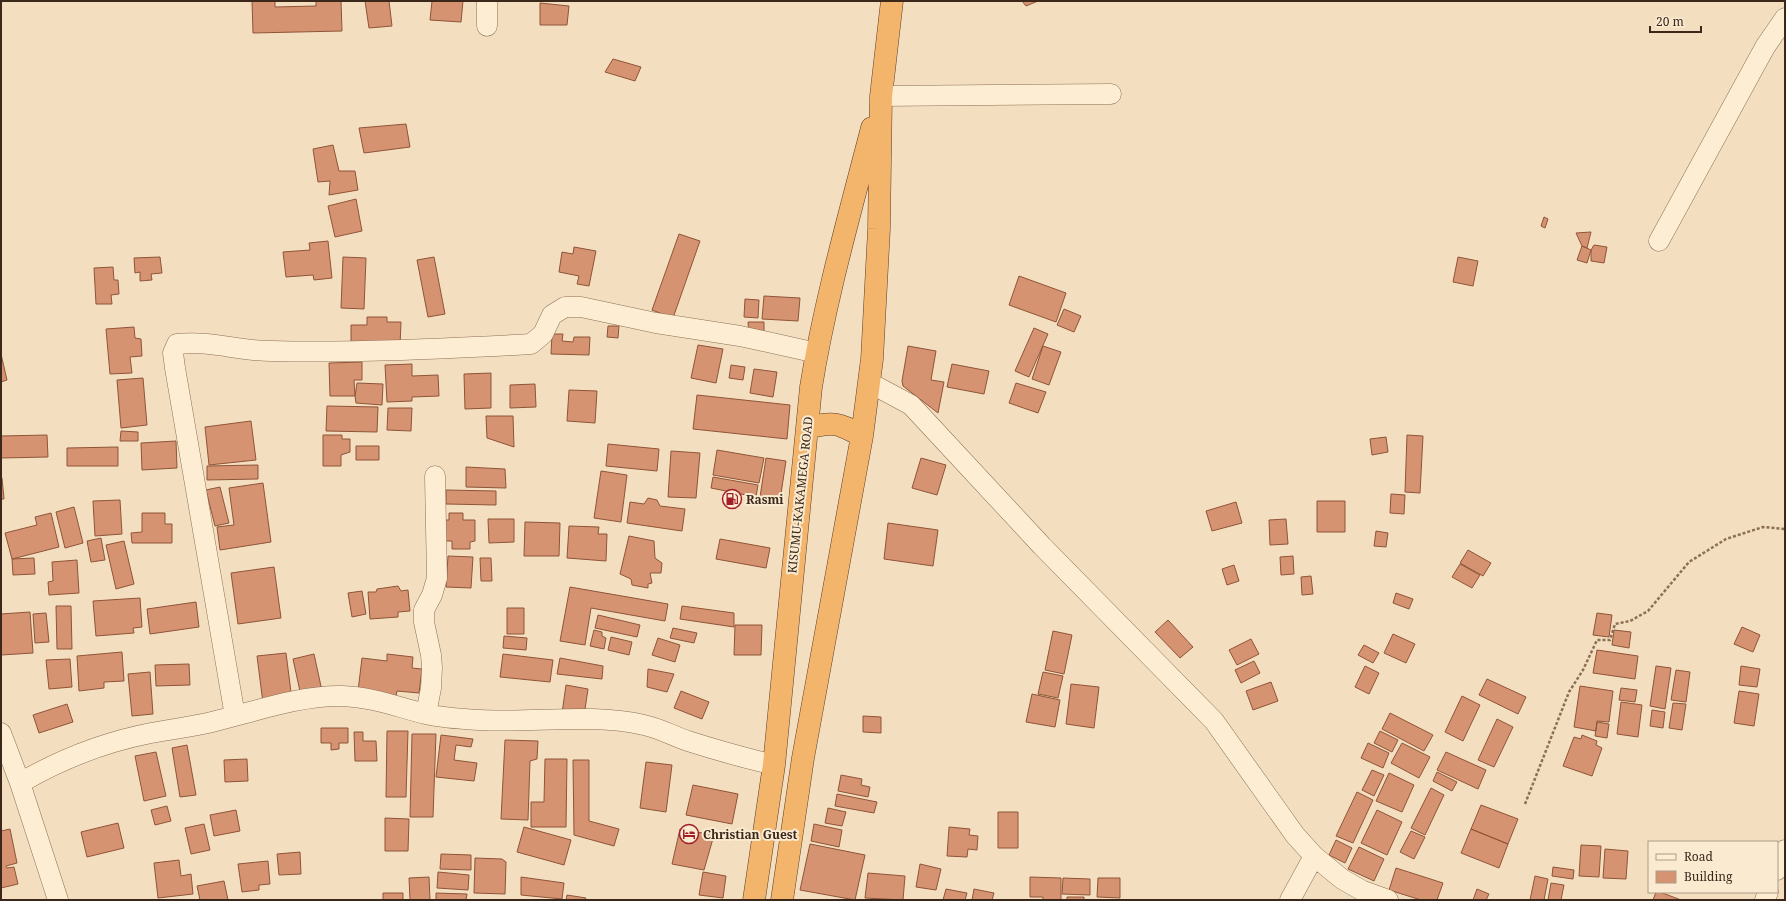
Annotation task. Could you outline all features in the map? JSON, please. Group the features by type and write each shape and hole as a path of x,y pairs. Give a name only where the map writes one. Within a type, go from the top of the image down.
{"highway":[{"name":"KISUMU-KAKAMEGA ROAD","path":"782,900 803,758 862,436 870,383 879,228 881,96 892,1"},
{"name":"KISUMU-KAKAMEGA ROAD","path":"754,900 774,765 807,428 817,353 847,224 881,96"},
{"path":"807,428 827,423 836,423 862,436"}],"street":[{"path":"487,1 487,26"},
{"path":"1659,241 1765,47 1785,18"},
{"path":"881,96 1111,94"},
{"path":"234,716 175,368 173,353 177,344 194,342 268,351 373,352 532,344 543,334 552,315 565,307 581,307 656,323 740,336 817,353"},
{"path":"870,383 911,405 1042,546 1214,721 1295,835 1314,856 1342,879 1362,891 1388,900"},
{"path":"426,714 431,688 432,667 424,622 424,610 432,595 437,578 435,476"},
{"path":"20,783 56,764 100,746 151,733 197,726 257,710 315,698 341,696 362,697 385,701 426,714 480,720 601,720 627,722 645,725 723,752 774,765"},
{"path":"1,734 20,783 58,900"},
{"path":"1778,868 1785,850"},
{"path":"1290,900 1314,856"}],"path":[{"path":"1525,804 1569,692 1583,670 1597,640 1610,640 1615,624 1630,621 1648,612 1690,562 1726,539 1763,527 1785,529"}],"building":[{"path":"252,1 275,1 275,7 316,6 316,1 341,1 342,31 253,33"},
{"path":"365,1 389,1 392,26 369,28"},
{"path":"432,1 463,1 461,22 430,20"},
{"path":"1022,1 1038,1 1026,6"},
{"path":"540,3 569,6 567,25 540,25"},
{"path":"613,59 641,67 635,81 605,72"},
{"path":"406,124 410,147 364,153 359,128"},
{"path":"333,145 339,171 355,171 358,190 329,195 330,181 318,182 313,149"},
{"path":"356,199 362,231 335,237 328,206"},
{"path":"1544,217 1548,219 1545,228 1541,226"},
{"path":"1591,232 1587,248 1582,246 1576,233"},
{"path":"679,234 700,241 673,318 652,310"},
{"path":"328,241 332,278 314,280 313,275 286,277 283,252 310,250 309,243"},
{"path":"1594,245 1607,247 1604,263 1591,261 1591,250"},
{"path":"1582,246 1591,250 1587,263 1577,260"},
{"path":"574,247 596,251 589,286 577,284 579,276 559,272 562,252 573,254"},
{"path":"160,257 162,273 151,274 152,280 140,281 140,272 135,273 134,258"},
{"path":"343,257 366,258 364,309 341,308"},
{"path":"434,257 445,314 428,317 417,260"},
{"path":"1458,257 1478,261 1473,286 1453,282"},
{"path":"113,267 114,280 118,280 119,294 111,295 112,304 96,304 94,268"},
{"path":"1019,276 1066,293 1056,322 1009,305"},
{"path":"764,296 800,298 798,321 762,319"},
{"path":"745,299 759,300 758,318 744,317"},
{"path":"1064,309 1081,316 1074,332 1057,325"},
{"path":"367,317 387,317 387,322 401,322 400,346 351,346 351,325 367,325"},
{"path":"748,322 764,322 764,334 749,334"},
{"path":"608,326 619,326 618,338 607,337"},
{"path":"134,327 135,338 141,339 142,356 130,357 132,373 110,374 106,329"},
{"path":"1034,328 1048,334 1029,377 1015,371"},
{"path":"552,334 563,334 562,341 573,342 574,337 590,337 589,355 551,354"},
{"path":"698,345 723,349 716,383 691,378"},
{"path":"908,346 936,351 931,380 944,382 938,413 903,386 902,381"},
{"path":"1043,346 1061,352 1049,385 1032,379"},
{"path":"1,354 7,380 1,382"},
{"path":"362,362 362,380 354,380 355,396 330,396 329,363"},
{"path":"412,364 412,376 438,375 439,396 412,397 412,401 387,402 385,365"},
{"path":"952,364 989,371 984,394 947,387"},
{"path":"731,365 745,367 743,380 729,378"},
{"path":"754,369 777,372 773,397 750,393"},
{"path":"491,373 491,408 465,409 464,374"},
{"path":"143,378 147,425 121,428 117,380"},
{"path":"357,383 383,384 382,405 356,403 355,396"},
{"path":"1016,383 1046,392 1038,413 1009,403"},
{"path":"535,384 536,407 510,408 510,385"},
{"path":"569,390 597,391 595,423 567,421"},
{"path":"697,395 790,405 787,439 693,429"},
{"path":"327,406 378,407 377,432 326,431"},
{"path":"388,408 412,408 411,431 387,430"},
{"path":"486,416 513,416 514,447 487,438"},
{"path":"251,421 256,460 209,465 205,427"},
{"path":"121,431 138,432 138,441 120,441"},
{"path":"47,435 48,457 1,458 1,436"},
{"path":"323,435 342,435 342,439 350,439 350,452 341,455 341,466 323,466"},
{"path":"1407,435 1423,436 1420,493 1405,492"},
{"path":"1386,437 1388,452 1372,455 1370,439"},
{"path":"176,441 177,468 142,470 141,443"},
{"path":"608,444 659,449 657,471 606,466"},
{"path":"356,446 379,446 379,460 356,460"},
{"path":"118,447 118,466 67,466 67,448"},
{"path":"717,450 764,458 759,483 713,475"},
{"path":"671,451 700,453 696,498 668,497"},
{"path":"766,458 786,461 780,500 760,497"},
{"path":"921,458 946,465 937,495 912,488"},
{"path":"258,465 258,479 207,480 207,466"},
{"path":"466,467 505,469 506,488 466,487"},
{"path":"601,471 627,475 621,522 594,518"},
{"path":"713,477 758,485 756,497 711,488"},
{"path":"2,478 4,499 1,499"},
{"path":"263,483 271,542 220,550 217,527 234,525 229,488"},
{"path":"220,487 229,523 215,526 206,490"},
{"path":"446,490 496,491 496,505 446,504"},
{"path":"1391,494 1405,495 1404,514 1390,513"},
{"path":"648,498 657,500 660,506 685,509 682,531 627,523 630,502 644,504"},
{"path":"120,500 122,534 95,536 93,501"},
{"path":"1317,501 1345,501 1345,532 1317,532"},
{"path":"1236,502 1242,523 1212,531 1206,511"},
{"path":"74,507 83,543 65,548 56,512"},
{"path":"51,513 59,547 12,559 5,533 37,525 35,517"},
{"path":"142,513 165,513 165,524 172,524 172,543 132,543 131,533 142,532"},
{"path":"449,513 463,513 463,520 475,520 475,541 470,542 470,549 452,549 452,541 443,541 443,520 449,520"},
{"path":"488,519 514,519 514,542 489,543"},
{"path":"1286,519 1288,544 1270,545 1269,520"},
{"path":"525,522 560,523 559,556 524,556"},
{"path":"888,523 938,530 933,566 884,559"},
{"path":"569,526 599,527 598,534 607,534 606,561 567,558"},
{"path":"1376,531 1388,533 1386,547 1374,546"},
{"path":"629,536 654,541 655,558 662,563 661,573 650,573 652,583 648,584 648,588 632,585 631,579 620,574"},
{"path":"101,538 105,560 91,562 87,541"},
{"path":"720,539 770,548 766,568 716,559"},
{"path":"124,541 134,584 116,589 106,545"},
{"path":"1468,550 1491,563 1483,576 1460,563"},
{"path":"448,556 473,557 471,588 446,587"},
{"path":"1293,556 1294,574 1281,575 1280,557"},
{"path":"34,558 35,574 13,575 12,559"},
{"path":"480,558 491,558 492,581 481,581"},
{"path":"77,560 79,593 49,595 48,582 53,581 52,562"},
{"path":"1460,564 1480,575 1472,588 1452,577"},
{"path":"1234,565 1239,581 1227,585 1222,569"},
{"path":"274,567 281,618 238,624 231,573"},
{"path":"1311,576 1313,594 1302,595 1301,577"},
{"path":"398,586 401,591 408,590 410,611 398,612 398,617 370,619 368,592 376,592 377,589"},
{"path":"570,587 668,604 665,621 591,608 585,645 560,641"},
{"path":"362,591 366,614 352,617 348,593"},
{"path":"1396,593 1413,599 1409,609 1393,603"},
{"path":"140,598 142,627 133,628 134,633 96,636 93,601"},
{"path":"196,602 199,627 150,634 147,609"},
{"path":"56,606 71,606 72,649 57,649"},
{"path":"682,606 734,613 734,627 680,619"},
{"path":"507,608 524,608 524,634 507,634"},
{"path":"30,612 33,653 1,655 1,614"},
{"path":"46,613 49,642 35,643 33,614"},
{"path":"1597,613 1612,615 1609,637 1593,635"},
{"path":"598,615 640,625 637,637 595,628"},
{"path":"1168,620 1193,647 1180,658 1155,632"},
{"path":"735,625 762,625 761,655 734,655"},
{"path":"1742,627 1760,635 1753,652 1734,644"},
{"path":"673,628 697,633 694,643 670,638"},
{"path":"594,630 602,632 602,636 606,638 604,649 590,646"},
{"path":"1614,630 1631,632 1629,648 1612,645"},
{"path":"1053,631 1072,635 1064,674 1045,670"},
{"path":"1393,634 1415,644 1406,663 1384,653"},
{"path":"504,636 527,638 526,650 503,648"},
{"path":"611,637 632,642 629,655 608,650"},
{"path":"658,638 680,645 675,662 652,655"},
{"path":"1251,639 1259,654 1237,665 1229,650"},
{"path":"1364,645 1379,653 1373,663 1358,655"},
{"path":"1597,650 1638,656 1635,679 1593,673"},
{"path":"122,652 124,681 104,682 104,688 79,691 77,656"},
{"path":"286,653 292,700 263,703 257,656"},
{"path":"314,654 322,691 301,696 293,659"},
{"path":"387,654 413,657 412,668 422,669 419,693 397,691 396,696 358,691 362,658 387,661"},
{"path":"503,654 553,660 550,682 500,677"},
{"path":"560,658 603,666 602,679 557,674"},
{"path":"70,659 72,687 49,689 46,660"},
{"path":"1254,661 1260,673 1241,683 1235,670"},
{"path":"189,664 190,685 156,686 155,665"},
{"path":"1365,666 1379,673 1369,694 1355,687"},
{"path":"1656,666 1671,668 1665,709 1650,706"},
{"path":"1741,666 1760,669 1757,687 1739,685"},
{"path":"648,669 674,674 667,692 647,687"},
{"path":"1676,670 1690,672 1686,702 1671,700"},
{"path":"150,672 153,714 132,716 128,674"},
{"path":"1043,672 1063,676 1058,698 1038,694"},
{"path":"1487,679 1526,697 1518,714 1479,695"},
{"path":"1271,682 1278,701 1253,710 1246,691"},
{"path":"1071,684 1099,687 1094,728 1066,724"},
{"path":"566,685 588,689 584,716 562,713"},
{"path":"1580,686 1613,691 1609,722 1597,721 1596,731 1574,727"},
{"path":"1621,688 1637,690 1635,702 1619,700"},
{"path":"681,691 709,702 702,719 674,708"},
{"path":"1739,691 1759,694 1754,726 1734,723"},
{"path":"1032,694 1060,700 1055,727 1026,722"},
{"path":"1462,696 1480,705 1463,741 1445,732"},
{"path":"1621,702 1642,705 1638,737 1617,734"},
{"path":"1673,703 1686,704 1682,730 1669,728"},
{"path":"67,704 73,722 39,733 33,715"},
{"path":"1652,710 1665,712 1663,728 1650,726"},
{"path":"1390,713 1433,735 1424,751 1382,729"},
{"path":"863,716 881,717 881,733 863,732"},
{"path":"1497,719 1513,727 1494,767 1478,760"},
{"path":"1597,722 1609,724 1607,738 1595,736"},
{"path":"321,728 348,728 348,743 339,743 339,749 331,750 331,743 321,743"},
{"path":"387,731 408,731 406,797 386,797"},
{"path":"1380,731 1398,740 1392,752 1374,743"},
{"path":"354,732 363,732 363,741 376,741 377,761 355,761"},
{"path":"412,734 436,734 433,817 410,817"},
{"path":"441,735 473,739 471,747 456,745 454,760 477,763 474,781 436,777"},
{"path":"1582,735 1597,741 1596,745 1602,748 1592,776 1563,766 1574,737 1581,739"},
{"path":"505,740 538,741 537,759 530,761 528,820 501,819"},
{"path":"1368,743 1389,753 1383,768 1361,758"},
{"path":"1402,743 1430,757 1419,778 1391,763"},
{"path":"187,745 196,795 180,797 172,748"},
{"path":"156,752 166,796 144,801 135,756"},
{"path":"1446,752 1486,770 1478,789 1437,770"},
{"path":"247,759 248,781 225,782 224,760"},
{"path":"545,759 567,759 566,827 531,827 531,802 544,802"},
{"path":"573,760 589,760 589,821 619,829 614,846 574,835"},
{"path":"646,762 672,765 666,812 640,808"},
{"path":"1372,770 1384,775 1374,796 1362,790"},
{"path":"1437,772 1457,782 1452,791 1433,781"},
{"path":"1389,773 1414,785 1402,812 1376,801"},
{"path":"841,775 862,779 861,785 870,787 868,797 838,791"},
{"path":"693,785 738,794 732,824 686,815"},
{"path":"1431,788 1444,795 1425,835 1411,828"},
{"path":"1357,792 1373,800 1353,843 1336,836"},
{"path":"837,794 877,802 874,813 835,806"},
{"path":"1481,805 1518,819 1508,844 1471,829"},
{"path":"167,806 171,821 155,825 151,810"},
{"path":"828,808 846,812 842,826 825,823"},
{"path":"236,810 240,831 214,836 210,815"},
{"path":"1377,810 1402,822 1387,855 1361,843"},
{"path":"998,812 1018,812 1018,848 998,848"},
{"path":"385,818 409,819 408,851 385,851"},
{"path":"118,823 124,848 87,857 81,832"},
{"path":"204,824 210,850 191,854 185,828"},
{"path":"814,824 842,830 839,847 811,841"},
{"path":"524,827 571,840 564,865 517,852"},
{"path":"949,827 970,829 969,835 978,836 977,850 968,849 967,857 947,856"},
{"path":"10,829 17,863 6,866 7,868 14,867 18,884 1,888 1,831"},
{"path":"680,829 714,835 704,870 672,864"},
{"path":"1471,829 1508,844 1499,868 1461,853"},
{"path":"1411,831 1425,837 1414,859 1400,852"},
{"path":"1336,840 1352,848 1345,863 1329,855"},
{"path":"810,844 865,855 855,900 800,890"},
{"path":"1581,845 1601,846 1599,877 1579,876"},
{"path":"1359,847 1384,859 1374,881 1348,869"},
{"path":"1605,849 1628,851 1626,879 1603,878"},
{"path":"300,852 301,874 279,875 277,854"},
{"path":"441,854 471,855 471,870 440,869"},
{"path":"475,858 502,859 506,862 505,894 474,893"},
{"path":"179,860 181,876 191,874 193,894 158,898 154,863"},
{"path":"268,861 270,884 259,885 259,890 242,892 238,864"},
{"path":"920,864 941,869 936,890 916,887"},
{"path":"1553,867 1574,870 1573,879 1552,876"},
{"path":"1396,868 1443,883 1437,900 1421,900 1389,890"},
{"path":"438,872 469,875 468,890 437,888"},
{"path":"703,872 726,876 723,898 699,895"},
{"path":"868,873 905,876 903,900 865,898"},
{"path":"1535,876 1548,879 1544,900 1530,900"},
{"path":"429,877 430,900 410,900 409,878"},
{"path":"521,877 564,883 562,899 521,895"},
{"path":"1030,877 1061,878 1061,900 1043,900 1043,897 1030,897"},
{"path":"1063,878 1090,879 1090,895 1062,894"},
{"path":"1098,878 1120,878 1120,898 1097,897"},
{"path":"224,881 228,900 200,900 197,886"},
{"path":"1551,883 1564,885 1561,900 1548,900"},
{"path":"946,889 967,893 965,900 943,900"},
{"path":"974,889 994,893 992,900 972,900"},
{"path":"1477,889 1489,894 1486,900 1473,900"},
{"path":"383,893 403,893 403,900 383,900"},
{"path":"436,893 467,894 466,900 436,900"},
{"path":"1656,893 1663,893 1681,900 1653,900"},
{"path":"567,895 586,898 585,900 566,900"},
{"path":"1067,897 1084,897 1084,900 1067,900"}],"place":[{"name":"Rasmi","path":"732,499"},
{"name":"Christian Guest","path":"689,834"}]}
